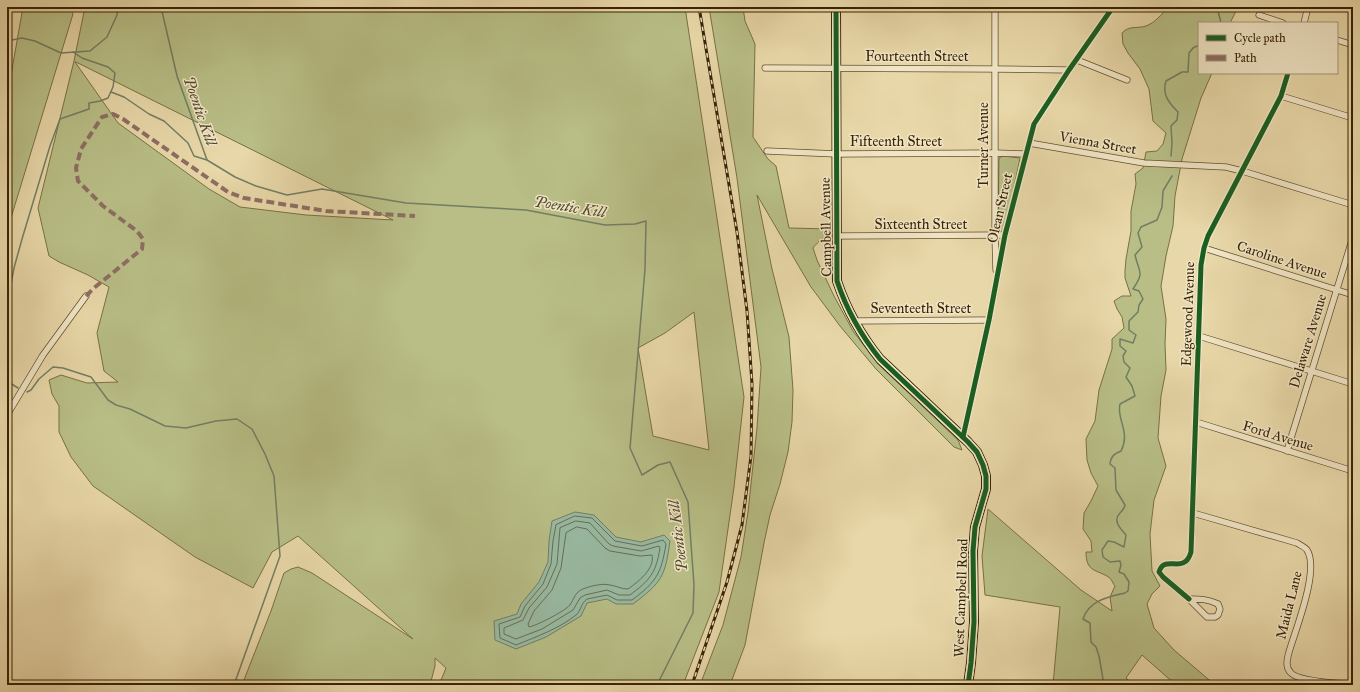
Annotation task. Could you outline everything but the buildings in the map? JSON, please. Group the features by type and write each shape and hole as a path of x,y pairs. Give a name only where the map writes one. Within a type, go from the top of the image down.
{"street":[{"name":"Campbell Avenue","path":"836,7 837,280 844,303 853,321 880,360 963,437 977,452 986,476 986,489"},
{"name":"Turner Avenue","path":"995,7 994,152 997,282"},
{"name":"Olean Street","path":"963,437 997,282 1005,235 1034,124 1069,70 1113,7"},
{"path":"1304,22 1308,7"},
{"path":"1259,15 1280,22"},
{"path":"1338,40 1353,45"},
{"path":"1077,60 1127,80"},
{"name":"Fourteenth Street","path":"765,68 994,68 1069,70"},
{"name":"Edgewood Avenue","path":"1189,599 1159,572 1161,567 1164,565 1182,564 1186,562 1191,552 1201,265 1204,248 1208,236 1281,96 1288,74"},
{"path":"1281,96 1353,118"},
{"name":"Vienna Street","path":"1029,143 1144,163 1226,167 1353,205"},
{"name":"Fifteenth Street","path":"767,151 837,154 994,152 1026,154"},
{"name":"Sixteenth Street","path":"837,236 1005,235"},
{"name":"Delaware Avenue","path":"1287,452 1353,237"},
{"name":"Caroline Avenue","path":"1204,248 1353,295"},
{"path":"7,415 43,355 86,296"},
{"name":"Seventeeth Street","path":"853,321 989,320"},
{"path":"1199,336 1353,384"},
{"name":"Ford Avenue","path":"1196,422 1287,452 1353,471"},
{"name":"West Campbell Road","path":"968,685 974,622 973,551 975,527 986,489"},
{"name":"Maida Lane","path":"1193,513 1297,543 1306,550 1311,571 1309,584 1289,652 1287,662 1288,669 1292,674 1300,679 1353,685"},
{"path":"1189,599 1203,599 1218,604 1220,609 1218,615 1215,617 1207,617 1189,599"}],"shaded area":[{"path":"23,7 69,7 73,14 7,231 7,98"},
{"path":"85,7 685,7 744,397 734,487 719,592 683,685 439,685 446,668 435,658 435,666 430,685 242,685 284,573 298,567 312,573 413,639 298,536 272,552 253,588 195,557 93,486 71,457 59,432 59,406 52,394 49,380 61,375 87,383 118,382 104,371 97,333 109,287 49,256 38,208 74,61","holes":["76,62 393,220 306,215 240,207 209,189 118,123","694,312 709,450 653,436 638,348 665,333"]},
{"path":"709,7 743,7 745,21 755,44 753,137 768,159 776,166 789,228 831,229 813,248 834,296 853,331 878,364 958,440 962,450 954,447 876,369 840,326 811,287 757,195 772,269 789,337 793,390 792,422 788,452 770,515 764,543 745,645 730,685 700,685 723,625 741,557 748,512 757,428 761,367 737,178"},
{"path":"1168,7 1238,7 1230,22 1198,22 1198,74 1212,74 1201,98 1182,159 1175,196 1173,226 1161,286 1166,319 1166,370 1161,396 1158,438 1166,466 1154,500 1150,534 1152,571 1160,586 1152,594 1147,604 1154,628 1174,650 1215,685 1176,685 1142,655 1126,678 1134,685 1053,685 1060,607 985,595 982,556 988,509 1081,590 1112,611 1110,597 1115,586 1110,578 1093,570 1086,559 1086,552 1092,552 1091,541 1083,529 1084,513 1098,486 1091,473 1087,460 1086,439 1095,421 1099,390 1112,349 1112,339 1124,328 1122,317 1114,301 1122,296 1131,296 1125,278 1125,271 1131,231 1131,211 1136,184 1135,174 1143,168 1146,152 1157,151 1163,144 1166,133 1153,121 1149,89 1140,69 1123,44 1122,33 1130,28 1146,26 1158,18"},
{"path":"1003,156 1020,158 1005,230 1003,232 998,232 999,158"}],"water":[{"path":"575,512 594,515 616,537 641,542 664,535 670,541 664,571 660,578 650,590 633,604 616,604 607,599 587,603 581,616 546,637 516,649 495,640 494,621 517,614 521,604 539,582 548,562 552,521"}],"waterway":[{"name":"Poentic Kill","path":"7,41 22,38 35,41 61,53 90,51 107,37 117,15 118,7"},
{"name":"Poentic Kill","path":"161,7 177,76 207,160 235,177 256,186 287,195 322,189 406,203 526,210 605,225 635,224 646,221 645,269 630,448 642,475 658,465 670,462 688,502 694,585 693,613 657,685"},
{"path":"1217,7 1221,22"},
{"path":"1171,156 1171,126 1177,120 1178,112 1171,105 1165,94 1166,81 1182,72 1188,72 1189,53 1193,48 1198,46"},
{"path":"7,295 50,146 60,119 89,109 89,103 108,98 113,87 115,73 108,67 82,58 73,52"},
{"path":"111,92 124,97 149,114 164,121 188,143 194,156 207,160"},
{"path":"1104,685 1099,656 1096,647 1091,642 1090,623 1083,619 1090,607 1095,603 1128,591 1129,582 1124,574 1119,572 1121,565 1120,561 1110,562 1103,557 1102,550 1108,541 1124,547 1126,535 1117,522 1118,516 1125,505 1116,490 1115,468 1110,464 1112,457 1121,451 1124,444 1124,432 1119,410 1120,404 1135,396 1132,386 1126,377 1130,368 1124,362 1123,356 1126,351 1120,346 1120,339 1133,343 1136,335 1129,330 1129,321 1138,312 1139,305 1143,299 1139,291 1133,289 1140,275 1135,255 1142,247 1138,233 1141,227 1157,220 1162,207 1163,191 1172,176"},
{"path":"27,392 31,390 39,379 53,367 63,368 91,377 108,400 116,405 130,409 165,426 186,428 216,421 237,419 252,429 274,476 280,556 234,685"},
{"path":"7,381 18,388"}],"railway":[{"path":"692,685 727,582 742,525 751,456 752,384 747,311 737,232 699,7"}],"marked path":[{"path":"86,296 142,249 143,239 137,231 103,206 78,181 76,168 81,149 102,117 113,114 123,119 228,192 244,198 326,211 415,216"}],"cycle path":[{"path":"836,7 837,281 850,312 860,331 873,350 880,359 977,452 986,476 986,489 975,527 973,551 974,622 968,685"},
{"path":"963,437 989,320 1005,235 1034,124 1069,70 1113,7"},
{"path":"1189,599 1159,572 1166,564 1184,563 1188,559 1191,552 1201,265 1204,248 1208,236 1281,96 1288,74"}]}
